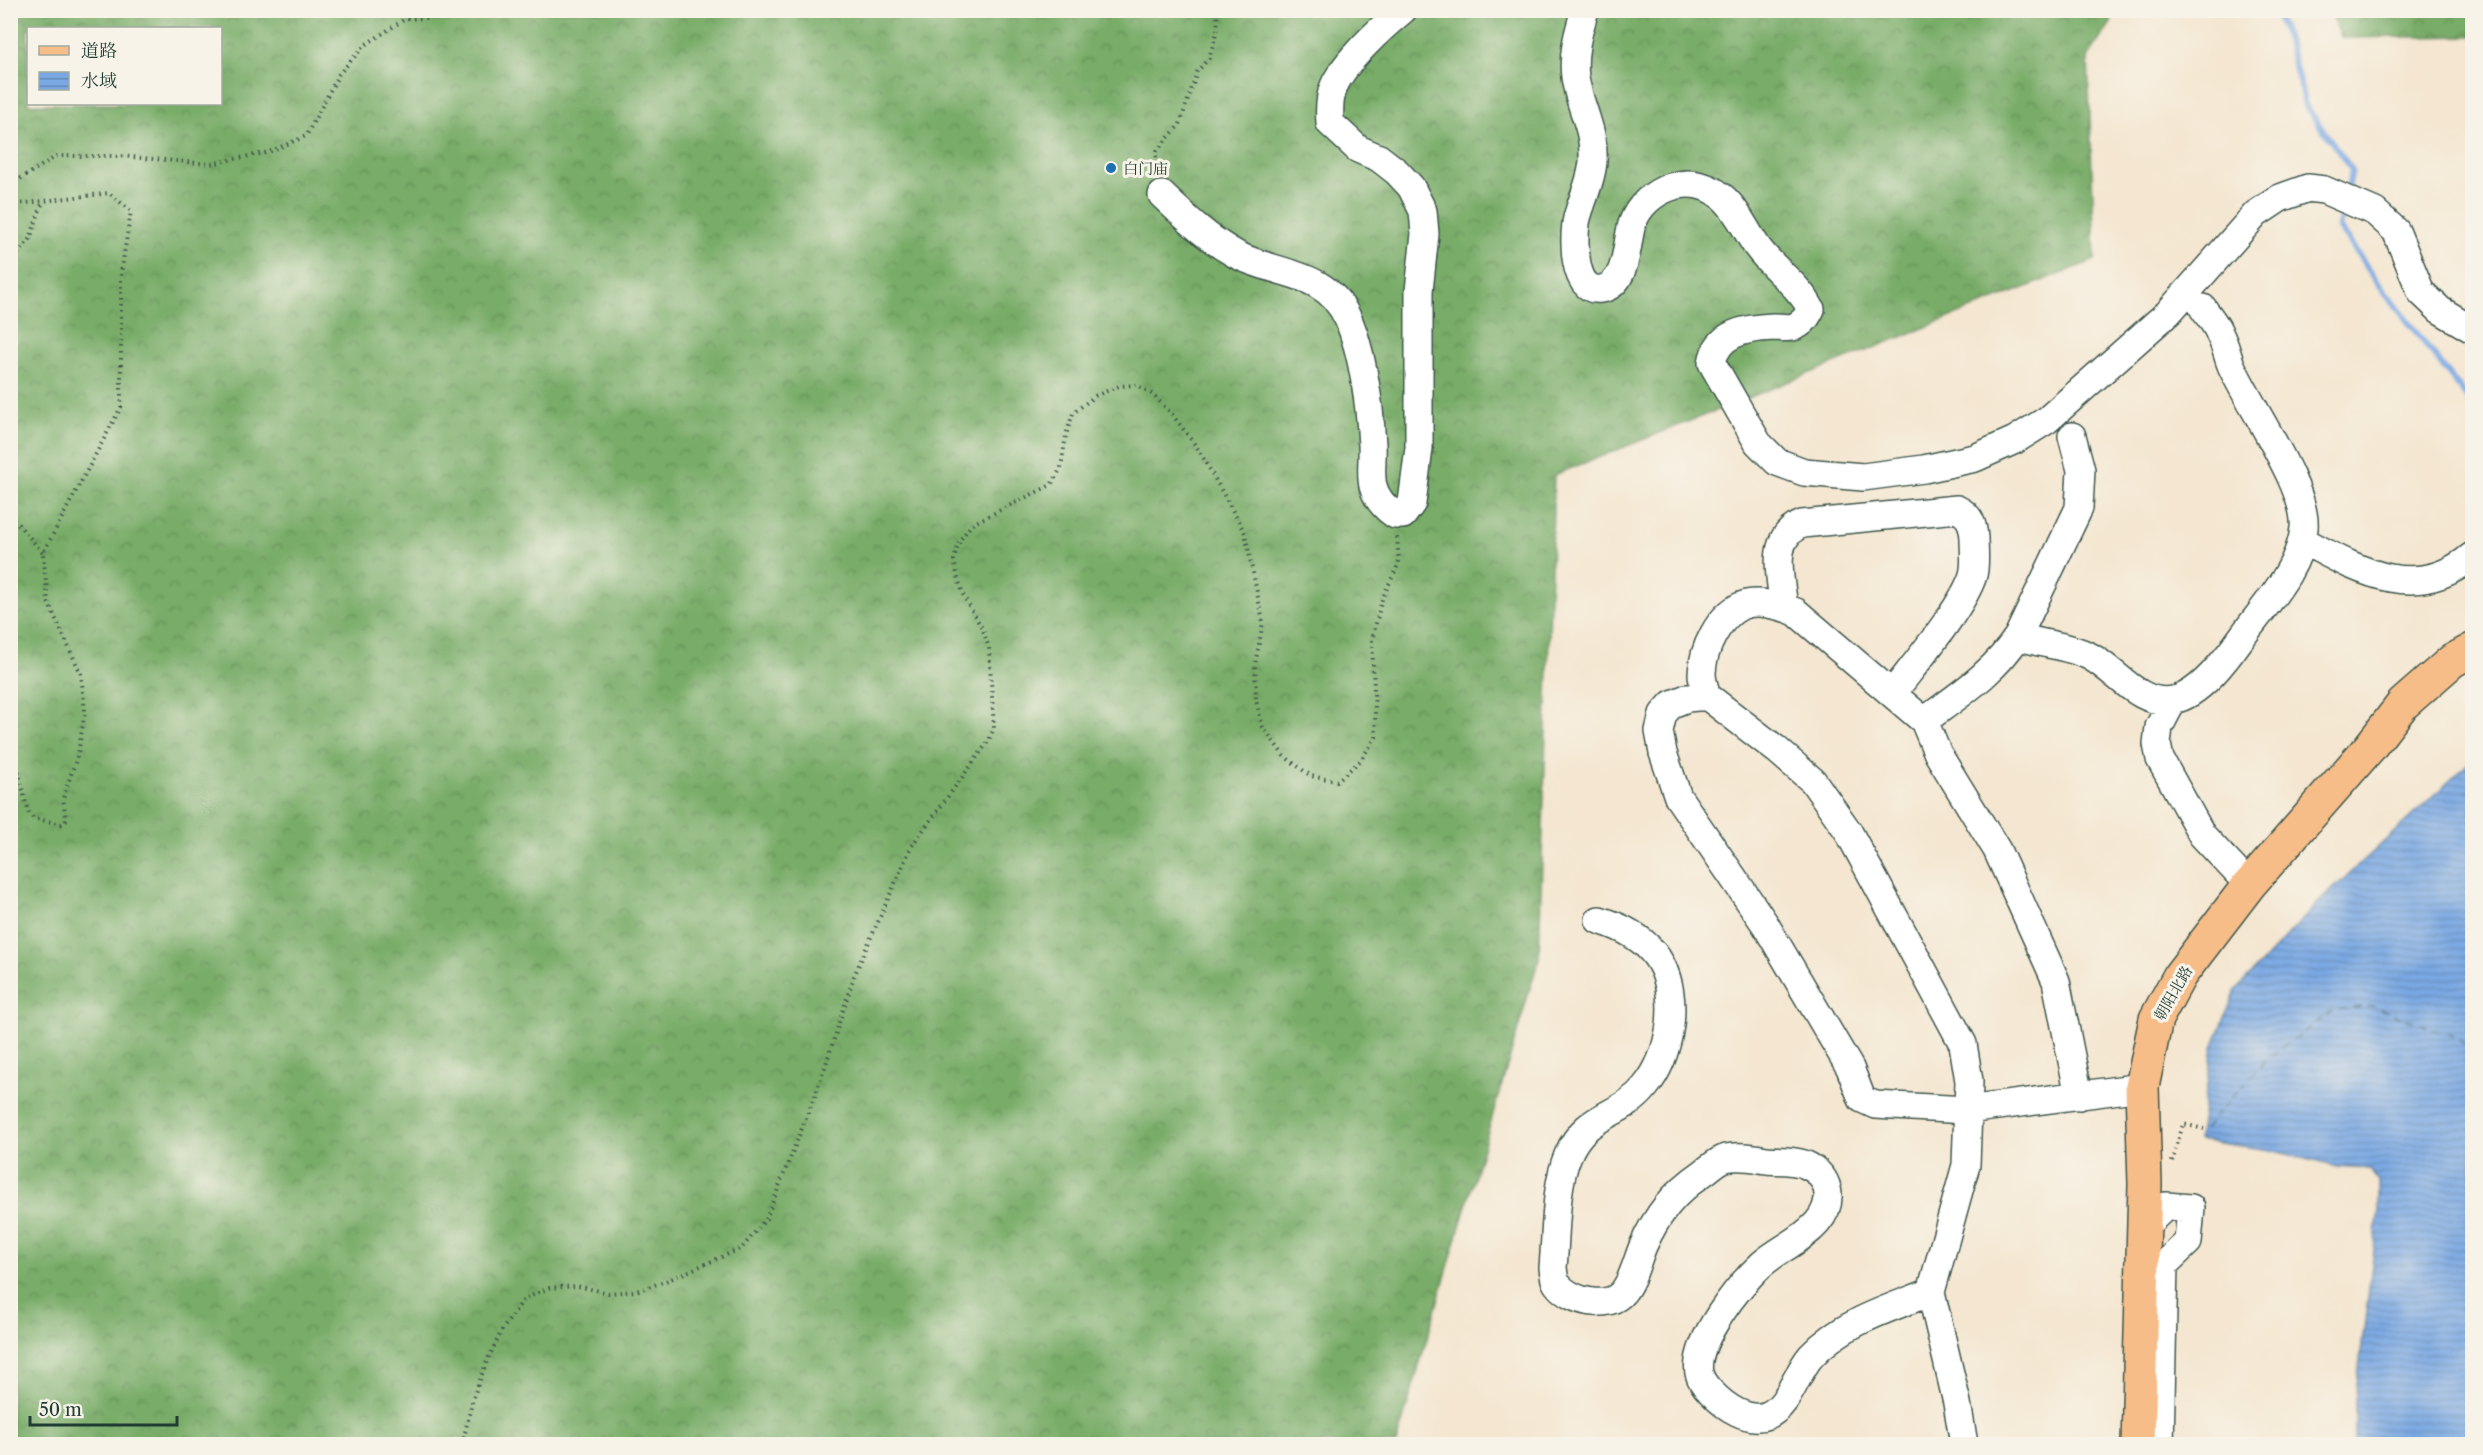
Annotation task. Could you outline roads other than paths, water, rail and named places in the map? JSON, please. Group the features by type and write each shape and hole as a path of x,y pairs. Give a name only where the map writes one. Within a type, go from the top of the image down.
{"main road":[{"name":"朝阳北路","path":"2138,1444 2145,1184 2142,1087 2156,1019 2180,975 2249,885 2369,748 2403,704 2452,661 2472,651"}],"street":[{"path":"1162,195 1206,237 1240,256 1312,279 1333,296 1348,319 1362,376 1372,445 1373,487 1384,508 1395,515 1403,515 1412,503 1419,448 1419,291 1425,234 1423,211 1411,187 1397,171 1379,158 1358,149 1330,123 1329,104 1335,85 1353,59 1403,10"},
{"path":"1585,10 1574,51 1575,79 1593,132 1593,163 1576,220 1576,256 1579,277 1586,286 1599,290 1611,286 1620,273 1633,223 1648,200 1666,188 1681,183 1701,185 1722,196 1758,248 1804,296 1811,309 1805,320 1794,327 1749,328 1723,339 1714,351 1712,363 1758,443 1777,462 1804,472 1863,477 1924,469 1976,458 2015,440 2047,420 2168,313 2256,214 2280,198 2308,188 2324,190 2375,212 2396,231 2421,292 2440,310 2472,329"},
{"path":"2018,636 2076,650 2104,665 2142,695 2156,700 2173,700 2188,694 2221,666 2290,570 2305,527 2300,498 2246,389 2231,366 2220,333 2203,308"},
{"path":"1924,721 1984,677 2018,636 2079,508 2081,470 2072,436"},
{"path":"1784,608 1779,554 1785,535 1792,528 1802,524 1957,508 1966,513 1972,522 1974,533 1973,574 1967,590 1892,694"},
{"path":"2302,540 2361,571 2397,580 2436,576 2463,564 2472,556"},
{"path":"1964,1444 1957,1403 1931,1292 1962,1184 1969,1081 1963,1044 1848,831 1813,781 1798,766 1707,696 1702,675 1705,652 1722,623 1742,605 1784,608 1810,622 1924,721 1938,754 1997,850 2056,981 2079,1096"},
{"path":"1707,696 1688,698 1672,704 1663,714 1659,731 1663,753 1678,797 1765,924 1850,1068 1862,1099 1875,1105 1967,1110 2142,1087"},
{"path":"2173,700 2159,728 2157,744 2160,759 2202,836 2249,885"},
{"path":"1599,920 1632,933 1659,961 1668,975 1671,1008 1669,1035 1656,1072 1643,1089 1627,1103 1586,1126 1568,1155 1562,1175 1553,1268 1556,1283 1563,1291 1593,1302 1612,1302 1623,1293 1657,1217 1677,1192 1725,1158 1741,1157 1802,1163 1816,1170 1825,1180 1828,1203 1823,1214 1806,1233 1760,1265 1709,1332 1702,1349 1699,1371 1708,1388 1725,1404 1741,1414 1758,1418 1770,1414 1784,1400 1810,1357 1839,1332 1856,1322 1931,1292"},
{"path":"2143,1228 2166,1206 2191,1208 2188,1242 2164,1265 2160,1444"}],"water":[{"path":"2472,760 2472,1444 2355,1444 2355,1400 2379,1209 2379,1182 2369,1169 2337,1167 2271,1150 2198,1140 2213,1047 2236,990 2321,900"}],"waterway":[{"path":"2275,10 2290,47 2305,105 2352,170 2347,193"},
{"path":"2344,206 2339,227 2381,287 2472,404"}],"place":[{"name":"白门庙","path":"1111,168"}]}
